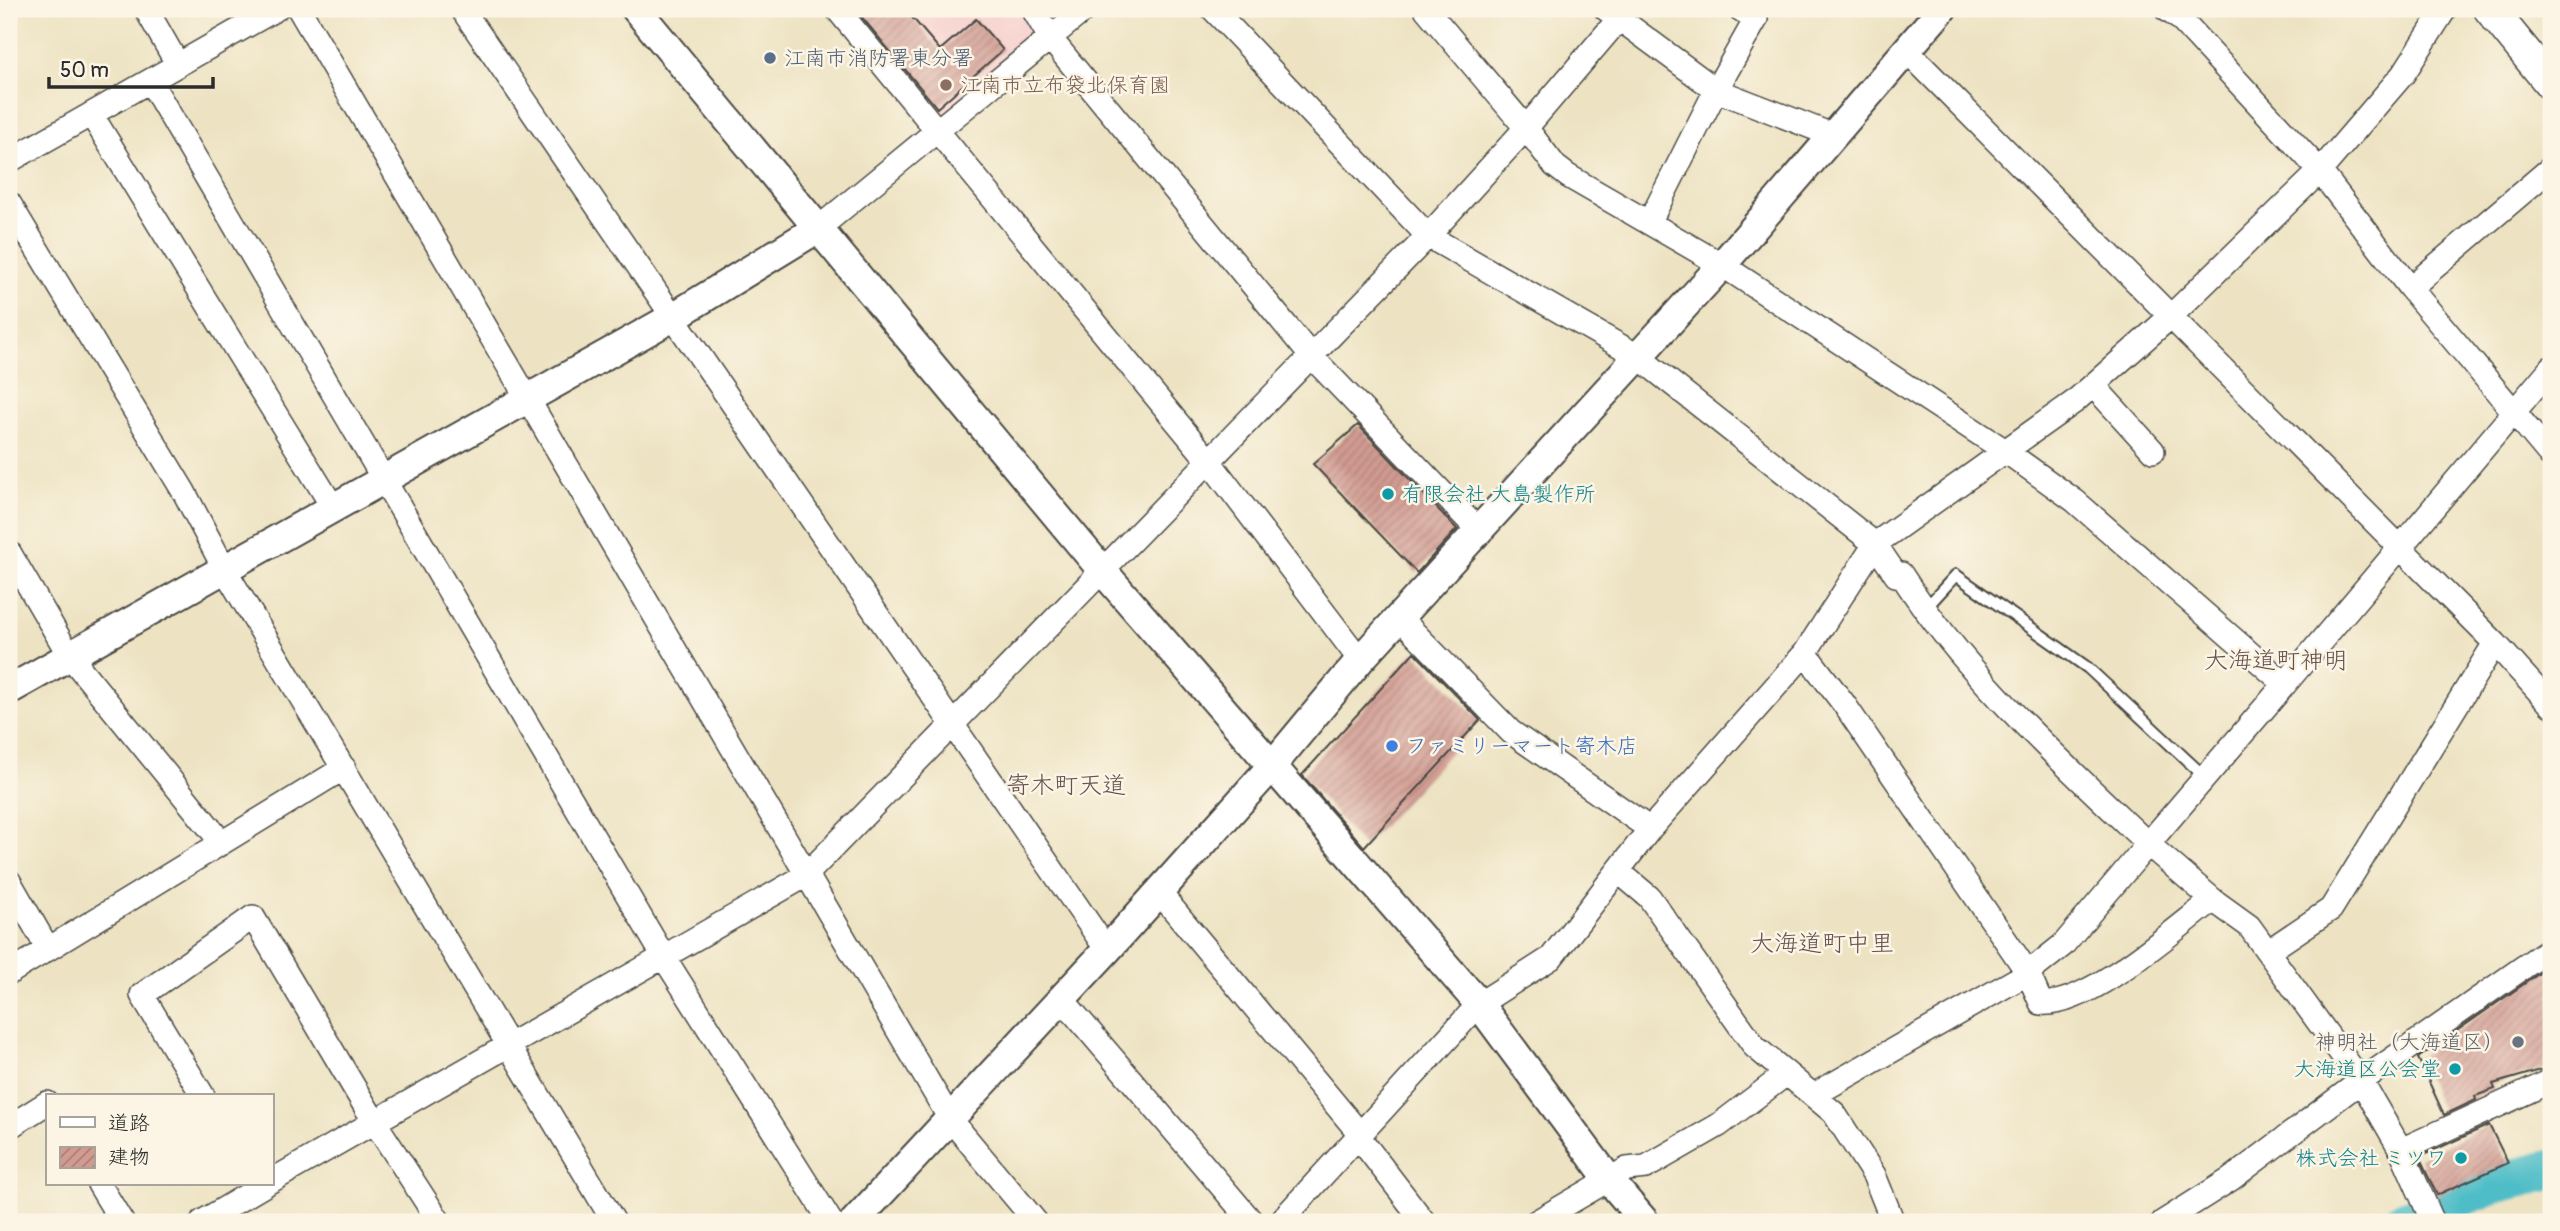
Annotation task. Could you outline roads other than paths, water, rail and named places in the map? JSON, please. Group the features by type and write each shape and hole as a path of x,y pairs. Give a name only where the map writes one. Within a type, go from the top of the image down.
{"main road":[{"path":"2490,9 2551,84"}],"street":[{"path":"146,9 178,65"},
{"path":"9,161 276,9"},
{"path":"299,9 805,876 950,1119 1036,1222"},
{"path":"462,9 1107,950"},
{"path":"636,9 820,227 1101,569 1479,1004 1610,1181 1644,1222"},
{"path":"837,9 1209,461 1360,660"},
{"path":"1033,9 1050,38 1311,356 1480,532"},
{"path":"9,690 673,317 820,227 1085,9"},
{"path":"1213,9 1428,236 1636,355 1875,544 1896,575 1901,574 1924,610 2018,719 2148,844 2213,900 2249,926 2270,950 2361,1081 2401,1150 2433,1222"},
{"path":"1426,9 1555,166 1722,265 2004,450 2075,501 2285,684"},
{"path":"1649,223 1716,90 1756,19 1740,9"},
{"path":"854,1222 1107,950 1271,767 1360,660 1480,532 1636,355 1722,265 1832,135 1908,52 1942,9"},
{"path":"1280,1222 1479,1004 1551,958 1650,830 1805,653 1875,544 2093,385 2170,317 2319,171 2404,73 2445,9"},
{"path":"2178,12 2319,171 2410,288 2512,413 2551,456"},
{"path":"273,1178 508,1044 665,959 805,876 1428,236 1526,128 1612,15 1716,90 1832,135"},
{"path":"1908,52 2495,643 2551,705"},
{"path":"150,81 665,959 831,1222"},
{"path":"91,114 334,509"},
{"path":"2410,288 2551,168"},
{"path":"9,203 184,492 225,570 614,1222"},
{"path":"1814,1095 2028,973 2063,945 2551,368"},
{"path":"2093,385 2153,451"},
{"path":"9,552 69,655 222,842"},
{"path":"1400,618 1511,732 1650,830"},
{"path":"2270,950 2331,909 2495,643"},
{"path":"1805,653 1844,704 2028,973 2041,1003 2053,1004 2105,982 2213,900"},
{"path":"9,973 344,768"},
{"path":"1618,871 1649,897 1755,1047 1834,1113 1874,1175 1893,1222"},
{"path":"9,881 48,949"},
{"path":"1159,892 1359,1135 1424,1222"},
{"path":"202,1094 142,995 253,917 374,1121 438,1220 435,1222"},
{"path":"2163,1222 2231,1180 2361,1081 2551,948"},
{"path":"1062,999 1252,1222"},
{"path":"1536,1222 1628,1169 1646,1167 1719,1125 1786,1074"},
{"path":"2401,1150 2551,1081"},
{"path":"9,1127 46,1104"},
{"path":"100,1186 122,1222"},
{"path":"202,1222 260,1186"}],"lane":[{"path":"1924,610 1956,575 2088,668 2204,776"}],"waterway":[{"path":"2401,1222 2493,1184 2551,1170"}],"place":[{"name":"江南市消防署東分署","path":"770,58"},
{"name":"江南市立布袋北保育園","path":"946,85"},
{"name":"有限会社 大島製作所","path":"1388,494"},
{"name":"ファミリーマート寄木店","path":"1392,746"},
{"name":"神明社（大海道区）","path":"2518,1042"},
{"name":"大海道区公会堂","path":"2455,1069"},
{"name":"株式会社 ミツワ","path":"2461,1158"}],"district":[{"name":"大海道町神明","path":"2276,660"},
{"name":"寄木町天道","path":"1066,785"},
{"name":"大海道町中里","path":"1822,943"}]}
